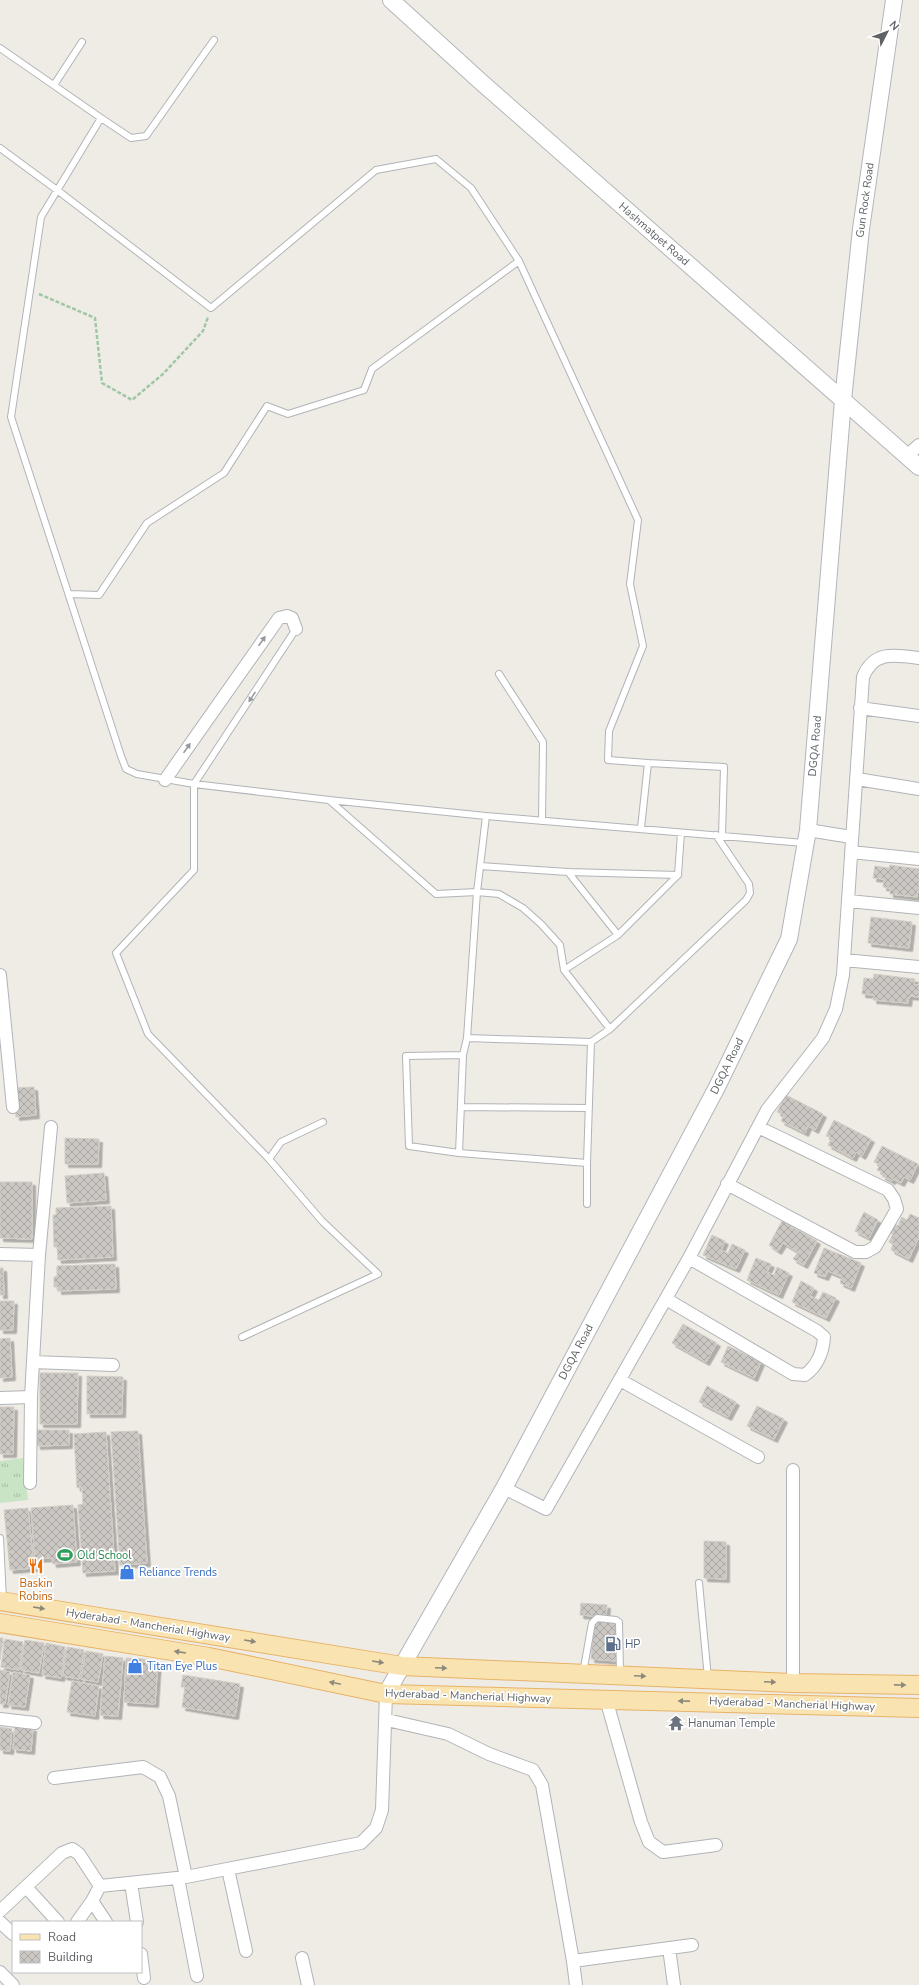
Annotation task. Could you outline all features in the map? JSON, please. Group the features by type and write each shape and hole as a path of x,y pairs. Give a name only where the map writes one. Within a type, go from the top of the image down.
{"main road":[{"name":"Hashmatpet Road","path":"391,0 492,92 919,467"},
{"name":"Gun Rock Road","path":"843,400 860,229 894,0"},
{"name":"DGQA Road","path":"386,1694 504,1488 716,1089 789,939 806,836 843,400"},
{"name":"Hyderabad - Mancherial Highway","path":"2,1602 402,1666 708,1680 919,1685"},
{"name":"Hyderabad - Mancherial Highway","path":"0,1623 209,1657 386,1694 919,1708"}],"street":[{"path":"907,456 919,445"},
{"path":"165,780 279,618 287,616 292,618 296,629"},
{"path":"504,1488 546,1509 689,1258 727,1184 776,1096 812,1053 826,1032 836,1009 840,994 844,960 849,901 851,837 857,779 863,676 866,668 874,660 886,656 919,658"},
{"path":"860,708 919,716"},
{"path":"857,779 919,789"},
{"path":"806,836 851,837"},
{"path":"851,852 919,859"},
{"path":"849,901 919,908"},
{"path":"844,960 919,967"},
{"path":"0,975 13,1107"},
{"path":"30,1483 31,1397 39,1255 51,1127"},
{"path":"727,1184 856,1252 866,1252 875,1247 897,1209 894,1199 888,1190 758,1127"},
{"path":"0,1254 39,1255"},
{"path":"666,1299 793,1374 805,1375 812,1369 823,1348 824,1337 817,1331 689,1258"},
{"path":"33,1362 113,1365"},
{"path":"620,1380 758,1457"},
{"path":"0,1398 31,1397"},
{"path":"793,1470 793,1683"},
{"path":"100,1886 182,1878 361,1843 376,1828 382,1810 387,1720 386,1694"},
{"path":"606,1700 641,1822 649,1842 663,1852 716,1845"},
{"path":"0,1719 35,1723"},
{"path":"387,1720 448,1734 489,1754 533,1770 542,1785 576,1985"},
{"path":"54,1778 143,1767 160,1777 169,1796 198,1976"},
{"path":"0,1911 62,1854 72,1849 79,1854 100,1886"},
{"path":"228,1869 246,1951"},
{"path":"131,1883 137,1921"},
{"path":"78,1921 92,1901 100,1886"},
{"path":"26,1887 57,1921"},
{"path":"92,1901 105,1921"},
{"path":"0,1922 12,1933"},
{"path":"573,1961 692,1945"},
{"path":"669,1948 674,1985"},
{"path":"302,1958 308,1985"},
{"path":"142,1962 144,1978"},
{"path":"0,1972 13,1985"}],"lane":[{"path":"0,48 131,138 146,136 214,40"},
{"path":"54,85 82,42"},
{"path":"101,118 41,217 11,416 126,769 137,774 194,784 486,816 641,828 681,833 806,836"},
{"path":"0,148 58,190 211,308 376,170 436,159 471,188 519,261 638,520 630,584 643,646 609,731 608,760 724,767 719,835 749,884 750,893 746,900 610,1029 591,1042 467,1038"},
{"path":"69,594 99,595 147,522 224,473 267,406 288,414 364,390 372,369 519,261"},
{"path":"242,1337 378,1274 322,1220 269,1159 148,1034 116,953 194,870 194,784 296,629"},
{"path":"499,674 543,742 542,821"},
{"path":"641,828 648,763"},
{"path":"329,800 436,894 477,892 499,894 523,908 560,945 564,970 610,1029"},
{"path":"459,1154 463,1055 467,1038 477,892 486,816"},
{"path":"564,970 618,935 678,876 681,833"},
{"path":"480,866 568,872 678,876"},
{"path":"568,872 618,935"},
{"path":"587,1204 586,1163 591,1042"},
{"path":"463,1055 406,1056 408,1146 459,1154 586,1163"},
{"path":"461,1107 589,1108"},
{"path":"269,1159 281,1142 323,1122"},
{"path":"0,1538 2,1602"},
{"path":"699,1583 708,1680"},
{"path":"583,1674 592,1623 597,1618 616,1620 619,1622 620,1675"}],"path":[{"path":"30,290 96,318 102,383 132,400 163,374 203,331 211,308"}],"green space":[{"path":"23,1458 28,1500 0,1503 0,1461"}],"building":[{"path":"890,865 919,869 919,892 917,891 917,897 890,894 890,888 883,887 884,879 873,878 875,866 889,868"},
{"path":"871,917 912,922 909,948 868,943"},
{"path":"874,974 915,979 914,985 919,985 919,997 909,996 908,1003 873,1000 874,995 862,994 864,978 873,979"},
{"path":"34,1087 36,1115 16,1117 14,1088"},
{"path":"786,1095 823,1114 815,1130 808,1126 805,1133 781,1121 784,1115 777,1112"},
{"path":"834,1120 871,1139 862,1156 856,1152 853,1158 828,1145 832,1138 826,1136"},
{"path":"65,1138 99,1139 98,1164 65,1164"},
{"path":"882,1146 918,1164 910,1180 904,1177 901,1183 893,1179 892,1181 882,1176 883,1173 877,1170 880,1165 874,1162"},
{"path":"104,1173 106,1200 67,1203 65,1176"},
{"path":"0,1182 32,1182 32,1239 0,1238"},
{"path":"111,1206 113,1257 58,1260 57,1247 54,1247 53,1215 56,1215 56,1208"},
{"path":"864,1212 878,1220 869,1238 855,1231"},
{"path":"910,1214 919,1218 919,1237 909,1259 891,1250 893,1244 889,1242 893,1234 890,1233 895,1224 898,1226 902,1217 907,1220"},
{"path":"782,1221 817,1241 804,1265 793,1259 798,1252 783,1243 778,1251 769,1245"},
{"path":"712,1235 725,1241 721,1250 728,1253 732,1244 745,1250 736,1269 703,1255"},
{"path":"824,1248 861,1263 851,1288 840,1283 842,1277 828,1271 825,1277 814,1273"},
{"path":"756,1258 771,1264 767,1272 774,1275 777,1267 789,1273 779,1295 747,1280"},
{"path":"115,1264 116,1289 58,1291 58,1287 54,1287 54,1277 57,1276 57,1266"},
{"path":"0,1268 3,1268 4,1295 0,1295"},
{"path":"801,1281 814,1288 810,1296 819,1300 823,1292 836,1298 826,1318 792,1302"},
{"path":"0,1301 14,1301 13,1330 0,1330"},
{"path":"683,1324 717,1343 706,1362 672,1343"},
{"path":"10,1338 12,1377 0,1378 0,1339"},
{"path":"728,1346 761,1362 754,1378 721,1362"},
{"path":"40,1373 78,1373 77,1424 40,1424"},
{"path":"87,1376 123,1377 122,1414 87,1414"},
{"path":"707,1386 736,1402 728,1417 699,1402"},
{"path":"757,1406 784,1419 774,1439 747,1426"},
{"path":"0,1407 14,1407 13,1454 0,1454"},
{"path":"36,1430 69,1430 69,1445 37,1446"},
{"path":"138,1431 147,1563 120,1565 111,1432"},
{"path":"106,1432 115,1571 83,1573 78,1505 83,1504 82,1487 77,1488 74,1434"},
{"path":"73,1505 77,1562 53,1564 52,1558 35,1559 31,1508"},
{"path":"28,1508 34,1568 10,1570 4,1510"},
{"path":"704,1541 726,1542 726,1579 704,1578"},
{"path":"581,1603 607,1605 606,1617 580,1615"},
{"path":"594,1620 618,1622 617,1661 591,1659"},
{"path":"0,1638 3,1638 0,1660"},
{"path":"5,1639 23,1642 19,1670 1,1667"},
{"path":"25,1640 44,1643 39,1673 21,1670"},
{"path":"46,1643 65,1647 61,1678 42,1675"},
{"path":"67,1647 84,1650 79,1679 63,1676"},
{"path":"86,1651 103,1654 98,1682 81,1679"},
{"path":"105,1656 123,1658 118,1716 100,1715"},
{"path":"126,1658 158,1660 155,1704 124,1702"},
{"path":"0,1670 10,1672 5,1704 0,1704"},
{"path":"13,1672 30,1675 25,1707 8,1705"},
{"path":"183,1675 240,1684 235,1716 182,1707 185,1687 181,1687"},
{"path":"72,1681 99,1686 95,1716 67,1712"},
{"path":"15,1726 33,1728 31,1751 13,1749"},
{"path":"0,1727 12,1729 10,1751 0,1750"}],"place":[{"name":"Old School","path":"65,1555"},
{"name":"Baskin Robins","path":"36,1566"},
{"name":"Reliance Trends","path":"127,1572"},
{"name":"HP","path":"613,1644"},
{"name":"Titan Eye Plus","path":"135,1666"},
{"name":"Hanuman Temple","path":"676,1723"}]}
